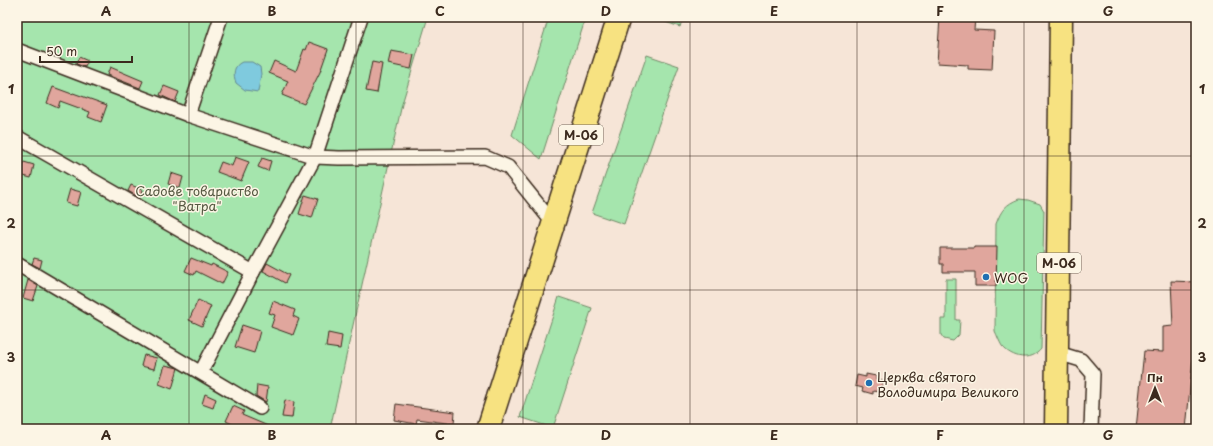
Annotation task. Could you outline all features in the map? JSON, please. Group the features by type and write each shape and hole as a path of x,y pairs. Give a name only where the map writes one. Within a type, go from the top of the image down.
{"highway":[{"name":"М-06","path":"488,429 619,17"},
{"name":"М-06","path":"1056,429 1061,17"}],"street":[{"path":"188,115 221,17"},
{"path":"201,372 315,157 361,17"},
{"path":"17,50 188,115 315,157 485,157 508,167 553,222"},
{"path":"17,137 253,272"},
{"path":"17,264 260,408"},
{"path":"1058,354 1081,360 1093,374 1091,429"}],"green space":[{"name":"Садове товариство \"Ватра\"","path":"17,17 428,17 402,104 330,429 17,429"},
{"path":"549,17 586,17 541,159 512,135"},
{"path":"651,17 683,17 680,27"},
{"path":"647,55 679,66 624,224 592,213"},
{"path":"1019,199 1040,204 1044,211 1041,349 1032,356 1027,357 1016,356 1006,350 1002,346 995,331 996,224 1004,208"},
{"path":"946,279 956,279 956,320 960,320 959,335 953,341 944,339 941,335 941,319 946,319"},
{"path":"559,297 592,308 553,428 520,417"}],"water":[{"path":"242,62 252,62 260,67 261,74 258,92 245,90 236,83 234,71 235,68"}],"building":[{"path":"940,17 975,17 974,30 994,31 992,70 968,69 968,65 937,63"},
{"path":"309,42 328,49 320,72 304,104 282,95 288,81 269,73 274,61 296,71 304,49 306,50"},
{"path":"391,51 414,55 411,69 388,64"},
{"path":"79,57 88,61 85,67 76,64"},
{"path":"372,62 382,64 377,93 366,91"},
{"path":"110,67 143,81 140,88 107,75"},
{"path":"164,86 179,92 175,102 160,95"},
{"path":"53,87 107,105 101,122 88,117 90,112 60,101 58,108 47,103"},
{"path":"235,157 249,162 241,181 217,172 221,162 232,166"},
{"path":"262,158 271,161 268,171 258,167"},
{"path":"24,162 34,165 31,178 20,175"},
{"path":"171,173 183,177 180,188 168,184"},
{"path":"131,185 143,190 140,198 128,191"},
{"path":"70,189 81,192 77,206 66,203"},
{"path":"305,195 318,199 312,218 299,214"},
{"path":"997,247 996,286 975,286 975,272 943,272 943,264 940,264 940,248"},
{"path":"34,258 42,260 40,268 32,264"},
{"path":"191,258 211,266 212,264 228,272 222,284 196,271 194,275 185,271"},
{"path":"267,263 289,275 285,283 263,271"},
{"path":"28,280 38,286 33,301 23,298"},
{"path":"1171,281 1196,282 1196,347 1194,347 1186,429 1136,429 1144,351 1163,352 1163,327 1173,326"},
{"path":"198,300 211,306 202,326 189,320"},
{"path":"273,301 295,310 293,316 299,319 293,335 271,327 275,315 269,313"},
{"path":"242,325 260,331 254,353 235,347"},
{"path":"328,333 342,336 340,349 326,347"},
{"path":"144,355 157,358 154,369 141,366"},
{"path":"165,365 178,368 172,389 159,384"},
{"name":"Церква святого Володимира Великого","path":"866,374 876,376 876,379 883,380 881,392 873,391 873,394 862,391 863,388 855,386 857,375 866,377"},
{"path":"257,385 268,387 266,402 256,396"},
{"path":"205,394 216,399 213,408 202,404"},
{"path":"285,400 294,402 292,418 282,417"},
{"path":"396,404 455,412 454,424 417,419 416,424 394,420"},
{"path":"233,406 244,411 242,415 275,429 242,429 226,421"}],"place":[{"name":"WOG","path":"986,277"},
{"name":"Церква святого Володимира Великого","path":"869,383"}]}
